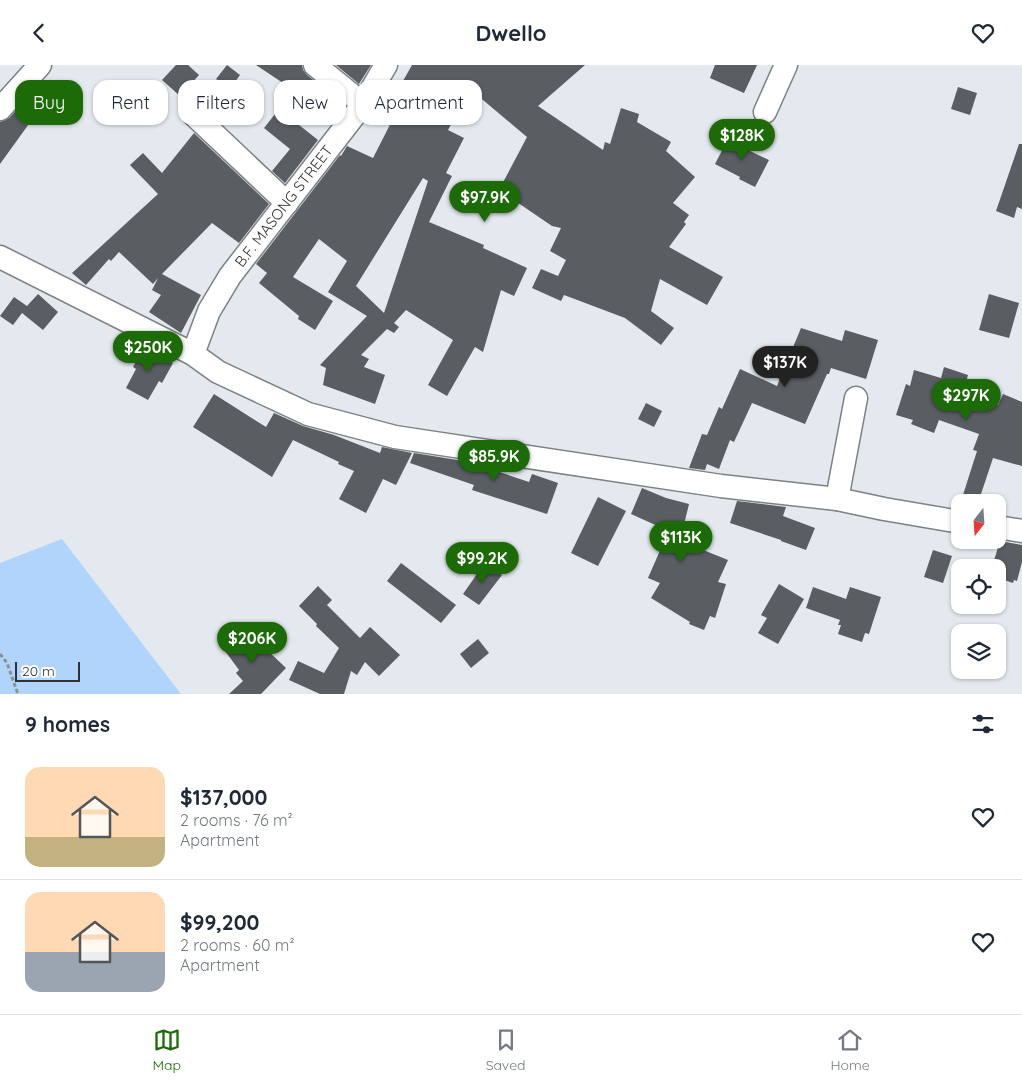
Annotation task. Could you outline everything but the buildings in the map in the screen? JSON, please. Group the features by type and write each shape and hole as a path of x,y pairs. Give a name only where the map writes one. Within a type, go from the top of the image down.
{"street":[{"path":"0,109 40,65"},
{"path":"315,65 356,98"},
{"name":"B.F. MASONG STREET","path":"377,80 386,65"},
{"path":"765,112 786,65"},
{"name":"B.F. MASONG STREET","path":"193,353 209,311 230,276 356,113"},
{"path":"205,125 287,203"},
{"path":"0,257 193,353 218,372 308,415 395,437 721,486 837,499 951,520"},
{"path":"837,499 856,399"},
{"path":"1006,528 1022,531"}],"path":[{"path":"0,654 7,663 18,694"}],"shaded area":[{"path":"62,539 181,694 0,694 0,563"}]}
